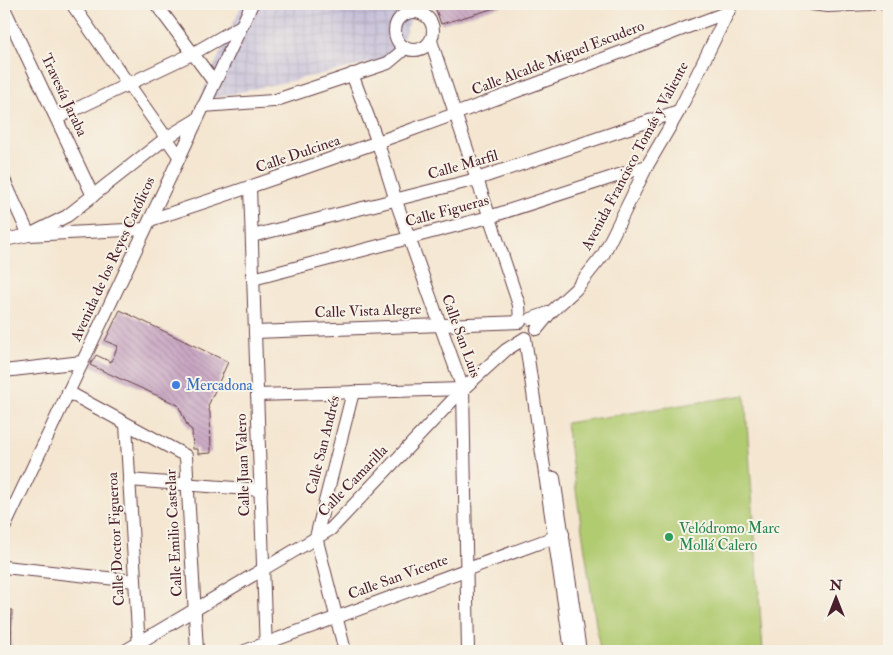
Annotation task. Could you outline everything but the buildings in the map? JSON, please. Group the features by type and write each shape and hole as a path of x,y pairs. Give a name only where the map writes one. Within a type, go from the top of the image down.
{"street":[{"path":"72,4 179,156"},
{"path":"156,4 214,82"},
{"name":"Avenida de los Reyes Católicos","path":"4,528 252,4"},
{"path":"811,4 828,6 870,4"},
{"name":"Travesía Jaraba","path":"4,8 93,196"},
{"path":"416,8 431,23 433,29 430,41 426,46 415,50 404,47 396,38 396,26 404,16 416,8"},
{"name":"Avenida Francisco Tomás y Valiente","path":"524,326 551,312 576,289 603,255 647,166 680,111 730,8"},
{"name":"Calle Alcalde Miguel Escudero","path":"455,114 730,8"},
{"path":"57,118 192,54 241,26"},
{"path":"430,41 519,305 558,535 580,651"},
{"path":"203,106 273,101 388,63 402,52 404,47"},
{"name":"Calle San Luis","path":"352,74 378,143 396,201 463,389 468,651"},
{"name":"Calle Marfil","path":"252,236 477,179 680,111"},
{"name":"Calle Dulcinea","path":"29,235 147,224 455,114"},
{"path":"4,240 29,235 67,216 166,138 197,119"},
{"name":"Calle Figueras","path":"253,278 489,217 647,166"},
{"path":"4,180 29,235"},
{"name":"Calle Juan Valero","path":"250,188 264,569 265,648"},
{"name":"Calle Vista Alegre","path":"255,332 440,324 524,326"},
{"name":"Calle Camarilla","path":"125,651 139,647 195,609 330,529 463,389 506,350 524,326"},
{"path":"4,371 82,362"},
{"path":"257,395 463,389"},
{"name":"Calle Emilio Castelar","path":"68,392 186,456 197,651"},
{"name":"Calle San Andrés","path":"345,651 316,537 353,392"},
{"name":"Calle Doctor Figueroa","path":"126,424 139,647"},
{"path":"129,480 261,490"},
{"path":"558,535 571,651"},
{"name":"Calle San Vicente","path":"245,651 265,648 337,617 558,535"},
{"path":"4,567 135,581"}],"shaded area":[{"path":"242,4 418,4 394,58 199,101"}],"green space":[{"name":"Velódromo Marc Mollá Calero","path":"745,395 763,651 600,651 566,423"}],"place":[{"name":"Mercadona","path":"176,385"},
{"name":"Velódromo Marc Mollá Calero","path":"669,537"}]}
